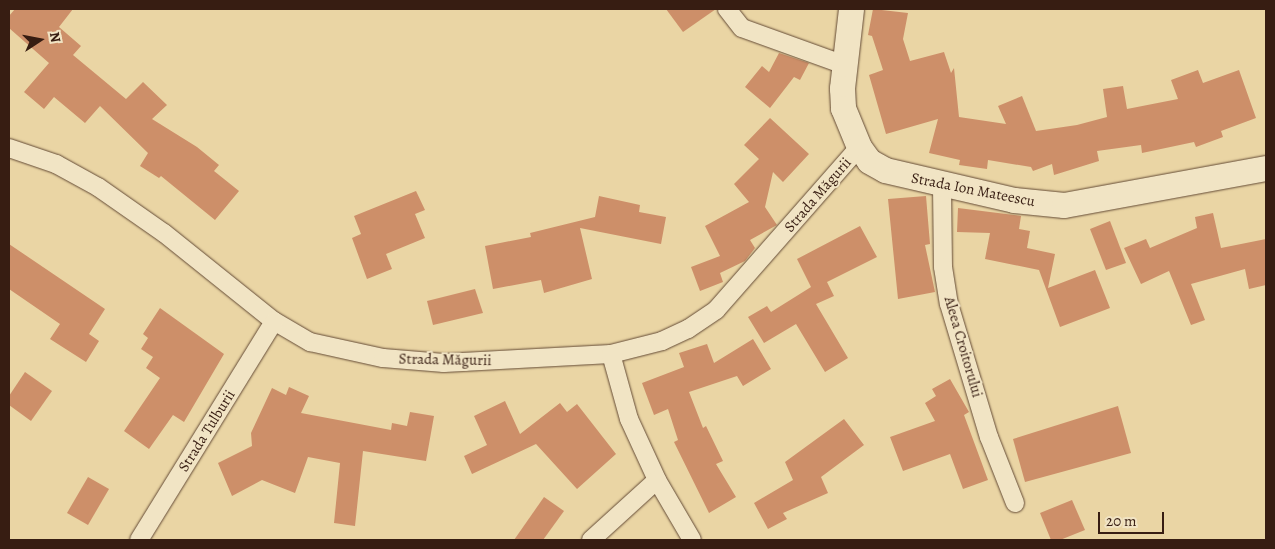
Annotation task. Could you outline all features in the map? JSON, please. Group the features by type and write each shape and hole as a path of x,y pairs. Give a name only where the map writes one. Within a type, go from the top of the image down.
{"main road":[{"name":"Strada Ion Mateescu","path":"851,9 843,108 859,147 869,161 885,170 942,186 1014,200 1064,205 1266,168"}],"street":[{"path":"727,9 742,28 845,65"},
{"name":"Strada Măgurii","path":"9,148 56,164 98,187 164,233 274,322 310,342 383,358 444,363 611,354 662,341 688,328 716,310 859,147"},
{"name":"Aleea Croitorului","path":"942,186 943,267 949,304 989,437 1015,503"},
{"name":"Strada Tulburii","path":"139,540 274,322"},
{"path":"611,354 629,419 657,480 692,540"},
{"path":"591,540 657,480"}],"building":[{"path":"15,9 73,9 59,27 81,46 73,55 126,99 143,82 167,105 152,119 197,147 219,165 214,171 239,191 215,220 161,176 159,178 140,166 148,153 100,106 85,123 54,97 44,109 24,92 49,63 9,28 9,16"},
{"path":"666,9 716,9 683,32"},
{"path":"873,9 908,13 903,39 910,61 944,52 951,73 954,68 959,117 1006,124 998,106 1022,96 1036,131 1077,125 1107,117 1103,89 1123,86 1127,109 1178,99 1171,80 1198,70 1203,83 1239,70 1256,118 1221,131 1223,137 1196,147 1194,142 1142,153 1141,145 1097,151 1099,161 1054,175 1052,164 1033,171 1031,167 988,160 987,169 959,165 960,160 929,153 938,119 886,134 869,75 883,70 872,36 868,35"},
{"path":"779,53 809,63 800,80 794,77 770,108 745,87 762,66 769,72"},
{"path":"770,118 809,154 783,182 773,172 765,207 777,225 750,240 755,248 745,261 720,273 723,282 700,291 691,267 720,256 705,226 749,202 734,184 759,159 744,145"},
{"path":"416,191 425,210 415,214 425,238 386,254 392,269 367,279 352,238 361,234 354,216"},
{"path":"599,196 640,205 639,212 666,217 661,244 580,228 592,279 544,293 541,280 493,289 485,246 531,237 530,233 595,217"},
{"path":"926,196 930,244 925,245 935,292 898,299 888,199"},
{"path":"958,208 1021,216 1019,229 1030,231 1027,248 1055,254 1048,288 1095,270 1110,308 1060,327 1039,270 985,259 990,233 957,232"},
{"path":"1213,213 1221,248 1266,239 1266,285 1249,289 1245,269 1191,284 1205,320 1191,325 1169,271 1141,284 1124,248 1146,239 1150,248 1197,228 1195,217"},
{"path":"1110,221 1126,263 1106,270 1090,229"},
{"path":"860,226 877,257 827,282 834,296 816,304 848,358 825,372 796,324 764,343 748,317 767,306 771,312 811,287 797,259"},
{"path":"9,244 105,309 89,334 99,341 86,362 50,339 60,324 9,289"},
{"path":"475,289 483,313 433,325 427,301"},
{"path":"160,308 224,354 184,422 173,415 149,449 124,431 160,378 146,368 153,357 141,349 148,338 143,334"},
{"path":"753,339 771,369 743,386 737,376 689,392 703,428 706,426 723,461 716,464 736,497 709,513 674,442 678,440 668,409 654,415 642,383 684,367 679,353 707,344 714,363"},
{"path":"25,372 52,391 31,421 9,405 9,396"},
{"path":"950,379 969,412 964,415 988,480 963,489 950,454 903,471 890,437 935,421 925,403 936,396 932,389"},
{"path":"289,387 309,396 301,413 391,430 392,423 407,426 410,412 434,416 426,461 363,451 355,526 334,523 340,463 308,457 295,493 262,480 232,496 218,463 252,446 251,433 272,388 286,395"},
{"path":"505,401 520,434 560,403 567,412 577,404 616,454 577,489 536,444 472,474 464,456 487,445 474,416"},
{"path":"1118,406 1131,453 1025,482 1013,439"},
{"path":"844,419 864,445 821,477 828,493 783,513 787,519 768,529 754,503 793,480 785,462"},
{"path":"88,477 109,489 88,525 67,513"},
{"path":"544,497 564,511 543,540 514,540"},
{"path":"1072,500 1085,530 1060,540 1051,540 1040,513"}]}
